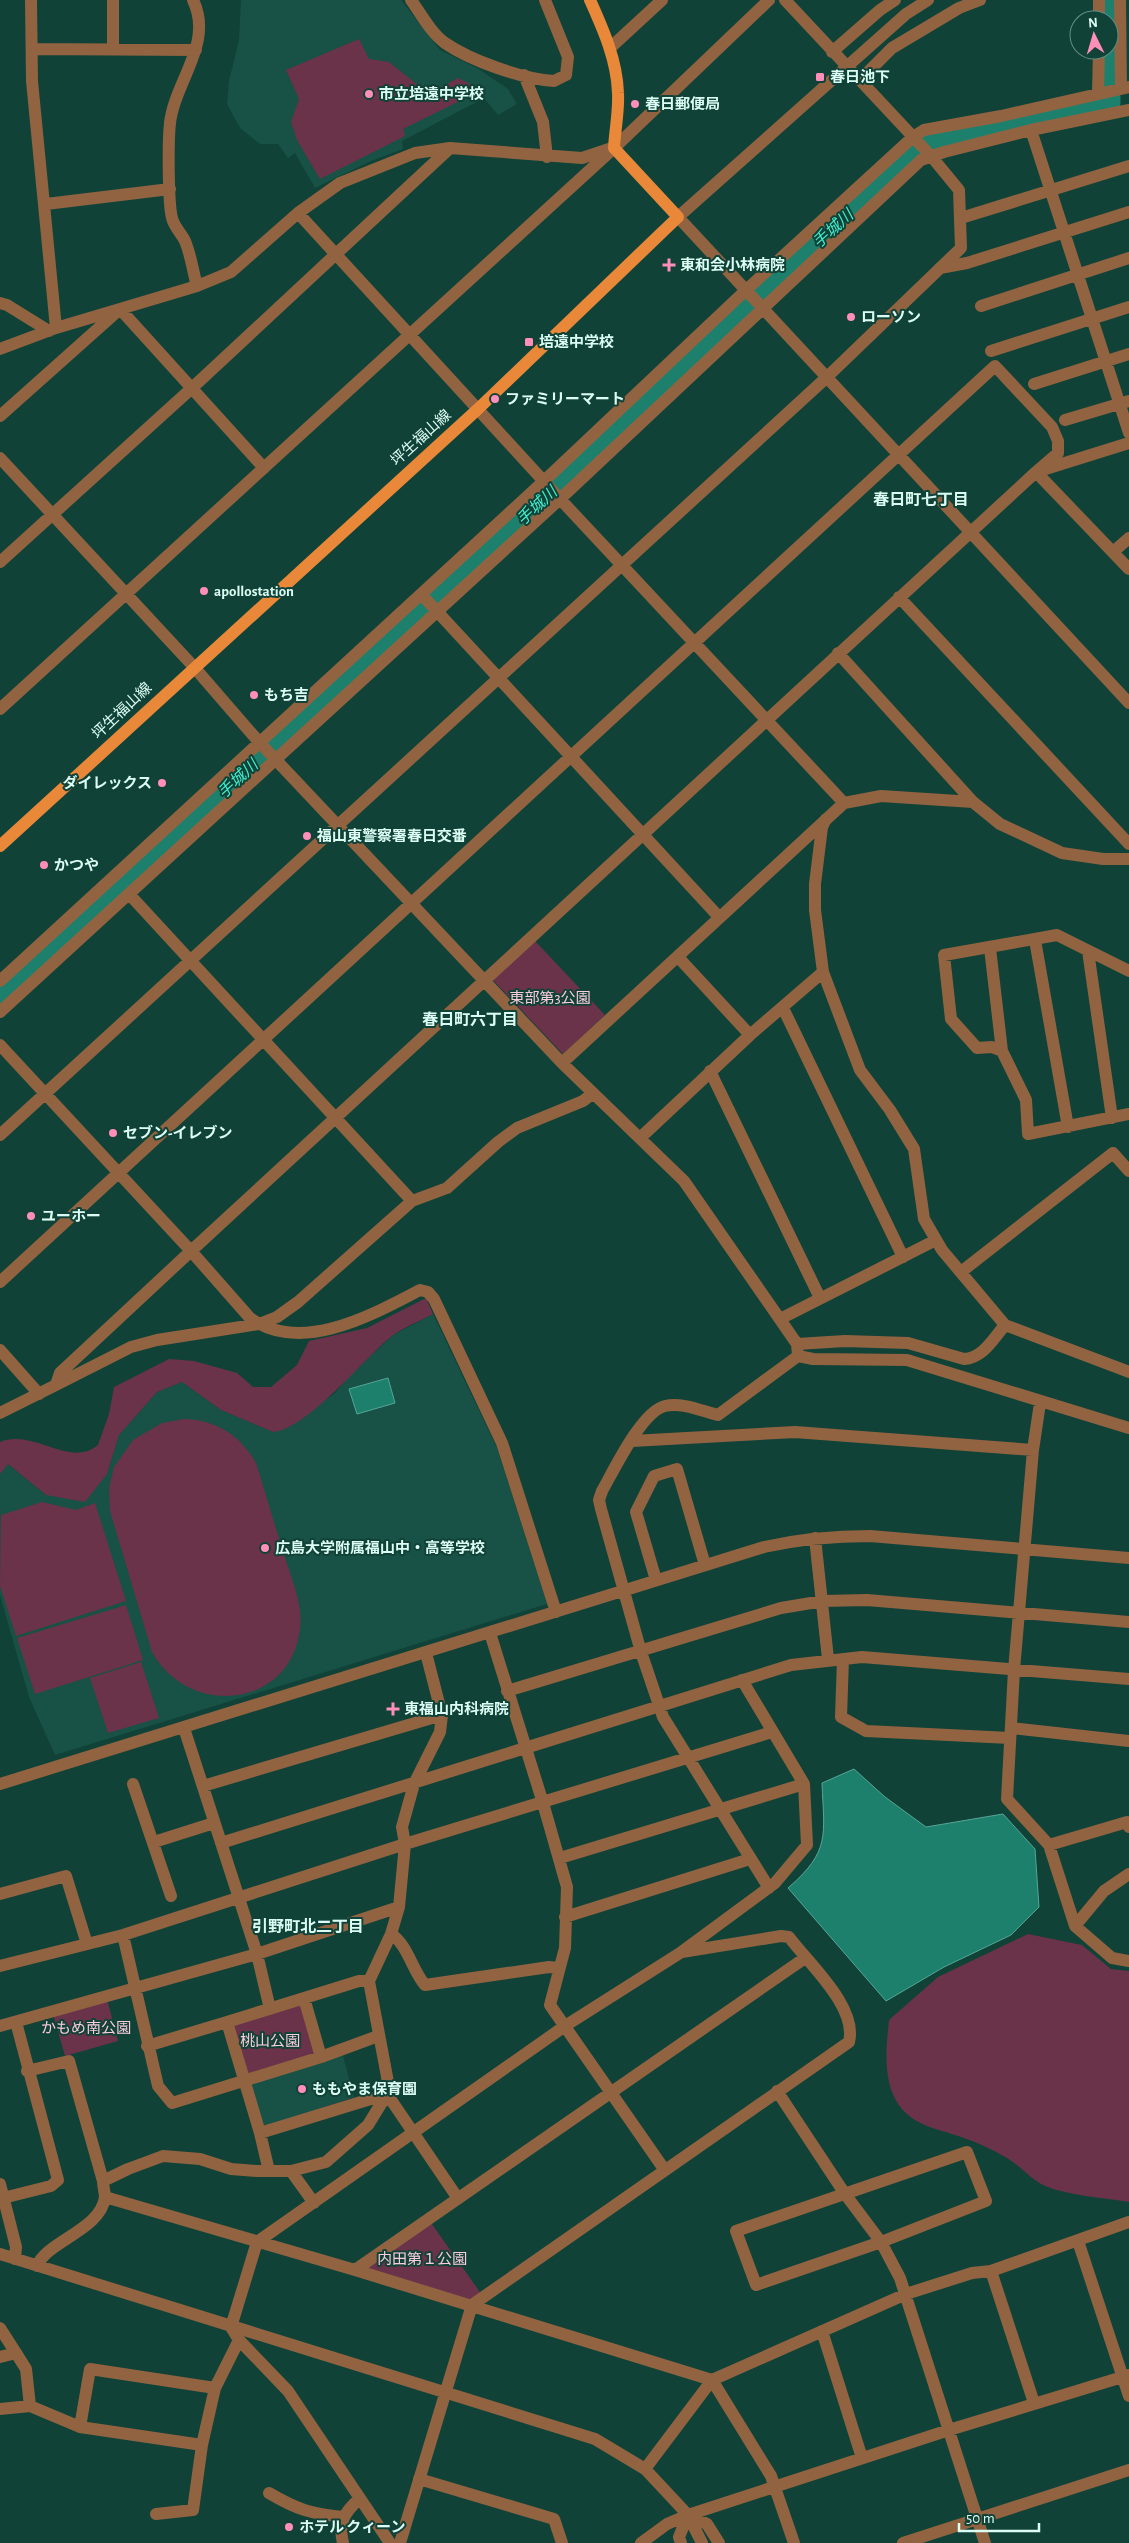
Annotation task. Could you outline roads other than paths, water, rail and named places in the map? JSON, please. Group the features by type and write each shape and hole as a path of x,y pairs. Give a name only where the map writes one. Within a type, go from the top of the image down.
{"main road":[{"path":"590,0 610,48 618,93 614,148 678,217"},
{"name":"坪生福山線","path":"0,846 478,409 678,217"}],"street":[{"path":"31,0 32,81 46,204 53,329"},
{"path":"112,0 113,49"},
{"path":"193,0 201,25 196,50 173,103 169,126 172,219 186,242 197,286"},
{"path":"411,0 444,43 502,71 554,81 566,75 568,57 545,0"},
{"path":"610,48 662,0"},
{"path":"0,709 408,334 614,148 769,0"},
{"path":"0,1135 826,378 962,248 959,190 929,154 785,0"},
{"path":"832,52 880,10 895,0"},
{"path":"928,0 906,14 846,66 678,217 1129,703"},
{"path":"860,80 892,48 944,16 980,0"},
{"path":"0,981 423,595 747,292 924,130 1001,116 1125,88 1120,0"},
{"path":"32,49 196,50"},
{"path":"1098,93 1099,60"},
{"path":"524,75 543,122 547,157"},
{"path":"0,1012 921,160 929,154 1031,130 1129,110"},
{"path":"1031,130 1106,362 1124,402 1129,433"},
{"path":"0,349 53,329 197,286 231,272 298,212 340,184 415,153 450,148 490,149 547,157 582,158 614,148"},
{"path":"0,562 192,388 450,148"},
{"path":"961,218 1129,166"},
{"path":"46,204 170,189"},
{"path":"298,212 408,334 844,803"},
{"path":"940,268 967,263 1129,212"},
{"path":"981,306 1129,258"},
{"path":"0,304 7,305 53,329"},
{"path":"991,351 1129,307"},
{"path":"120,309 264,468"},
{"path":"0,416 120,309"},
{"path":"1034,384 1129,354"},
{"path":"0,1282 120,1174 995,366 1052,427 1058,440 1058,453 766,719 191,1251 60,1373 56,1385"},
{"path":"1065,420 1124,402"},
{"path":"1036,472 1129,443"},
{"path":"0,458 194,667 260,743 484,981 592,1094 684,1181 780,1319 798,1350 813,1359 907,1360 1040,1403 1129,1428"},
{"path":"1036,472 1129,569"},
{"path":"1113,552 1129,538"},
{"path":"423,595 571,758 720,917"},
{"path":"899,597 1129,844"},
{"path":"838,653 973,802 1000,824 1062,853 1104,859 1129,859"},
{"path":"562,1063 844,803 881,796 973,802"},
{"path":"826,819 822,827 815,884 816,925 823,972 860,1070 890,1110 914,1149 924,1219 936,1240 1004,1326 1129,1372"},
{"path":"129,894 412,1201"},
{"path":"1002,1051 992,1048 977,1048 951,1019 944,955 1057,935 1129,971"},
{"path":"1035,940 1068,1127"},
{"path":"990,948 1002,1051 1026,1100 1028,1134 1129,1114"},
{"path":"1088,951 1112,1118"},
{"path":"678,957 750,1035"},
{"path":"640,1138 710,1071 823,972"},
{"path":"783,1008 903,1257"},
{"path":"0,1045 191,1251 250,1318 259,1324 271,1329 320,1332 370,1315 420,1290 428,1292 434,1299 502,1443 556,1612"},
{"path":"710,1071 820,1298"},
{"path":"0,1413 130,1347 157,1340 259,1324 277,1317 298,1302 412,1201 447,1188 498,1142 517,1128 584,1101 592,1094"},
{"path":"961,1272 1113,1153 1129,1171"},
{"path":"780,1319 936,1240"},
{"path":"769,1888 719,1809 659,1707 599,1500 602,1491 646,1418 664,1406 684,1406 718,1415 798,1350 845,1341 908,1343 964,1359 976,1357 983,1352 1004,1326"},
{"path":"0,1350 39,1394"},
{"path":"1040,1403 1033,1450 1014,1670 1007,1799 1049,1845 1075,1926 1112,1958 1129,1961"},
{"path":"632,1441 795,1432 1033,1450"},
{"path":"656,1580 636,1512 654,1476 677,1469 705,1565"},
{"path":"0,1784 764,1547 815,1538 870,1536 1129,1558"},
{"path":"815,1538 828,1659"},
{"path":"507,1691 642,1652 781,1608 823,1601 867,1600 1129,1622"},
{"path":"490,1633 544,1804 567,1887 565,1948 558,1968 550,2005 609,2093 664,2169"},
{"path":"103,2182 128,2169 162,2156 200,2159 231,2169 269,2171 292,2171 326,2162 368,2125 387,2094 388,2082 369,1981 391,1934 399,1907 405,1844 402,1827 414,1784 440,1732 442,1715 426,1653"},
{"path":"221,1843 791,1665 828,1659 862,1657 1129,1679"},
{"path":"843,1659 841,1717 866,1731 1010,1733 1129,1741"},
{"path":"390,2543 288,2391 239,2340 231,2327 257,2242 565,2026 680,1953 769,1888 807,1845 804,1784 742,1680"},
{"path":"203,1786 442,1715"},
{"path":"184,1728 257,1954 270,2009"},
{"path":"0,1966 122,1935 238,1900 405,1844 544,1804 772,1732"},
{"path":"133,1784 171,1896"},
{"path":"560,1858 804,1784"},
{"path":"1049,1845 1127,1822 1129,1827"},
{"path":"154,1842 214,1823"},
{"path":"565,1917 750,1859"},
{"path":"1075,1926 1104,1891 1129,1874"},
{"path":"0,1894 66,1876 87,1944"},
{"path":"0,2026 136,1990 257,1954 399,1907"},
{"path":"391,1934 398,1938 419,1978 425,1985 549,1967 558,1968"},
{"path":"122,1935 158,2086 172,2103 321,2057 378,2036"},
{"path":"400,2543 472,2305 848,2042 851,2034 849,2023 838,1998 789,1937 781,1936 680,1953"},
{"path":"354,2270 805,1958"},
{"path":"147,2046 359,1981 369,1981"},
{"path":"304,1998 321,2057"},
{"path":"3,2198 51,2186 58,2180 27,2071 16,2022"},
{"path":"227,2022 260,2133 269,2171"},
{"path":"27,2071 69,2061 103,2182 105,2197 96,2214 77,2234 41,2257 37,2266"},
{"path":"777,2091 846,2194 881,2242 906,2294 984,2543"},
{"path":"387,2094 457,2197"},
{"path":"260,2133 387,2094"},
{"path":"967,2152 986,2201 881,2242 756,2285 736,2230 846,2194 967,2152"},
{"path":"292,2171 314,2202"},
{"path":"0,2184 16,2247 15,2259"},
{"path":"105,2197 472,2305 712,2380 775,2486 794,2543"},
{"path":"646,2469 712,2380 906,2294 949,2279 972,2273 991,2271 1129,2222"},
{"path":"1078,2241 1126,2376 1129,2396"},
{"path":"0,2254 595,2439 646,2469 688,2515 702,2543"},
{"path":"991,2271 1034,2403"},
{"path":"0,2328 26,2370 30,2406"},
{"path":"822,2331 862,2458"},
{"path":"156,2514 193,2510 202,2445 215,2388 239,2340"},
{"path":"0,2357 16,2353"},
{"path":"80,2427 90,2369 215,2388"},
{"path":"641,2543 667,2524 688,2515 1034,2403 1126,2376"},
{"path":"0,2409 30,2406 80,2427 202,2445"},
{"path":"903,2543 1129,2470"},
{"path":"419,2479 554,2519 562,2543"},
{"path":"268,2493 293,2507 316,2514 343,2517"},
{"path":"343,2543 343,2517 345,2512 360,2499"},
{"path":"681,2543 679,2537 688,2515"},
{"path":"688,2515 707,2524 718,2543"}],"waterway":[{"name":"手城川","path":"1110,0 1111,85"},
{"name":"手城川","path":"0,998 548,495 771,285 932,140 1111,104 1111,97"}],"place":[{"name":"春日池下","path":"820,77"},
{"name":"市立培遠中学校","path":"369,94"},
{"name":"春日郵便局","path":"635,104"},
{"name":"東和会小林病院","path":"669,265"},
{"name":"ローソン","path":"851,317"},
{"name":"培遠中学校","path":"529,342"},
{"name":"ファミリーマート","path":"495,399"},
{"name":"apollostation","path":"204,591"},
{"name":"もち吉","path":"254,695"},
{"name":"ダイレックス","path":"162,783"},
{"name":"福山東警察署春日交番","path":"307,836"},
{"name":"かつや","path":"44,865"},
{"name":"セブン-イレブン","path":"113,1133"},
{"name":"ユーホー","path":"31,1216"},
{"name":"広島大学附属福山中・高等学校","path":"265,1548"},
{"name":"東福山内科病院","path":"393,1709"},
{"name":"ももやま保育園","path":"302,2089"},
{"name":"ホテル クィーン","path":"289,2527"}],"district":[{"name":"春日町七丁目","path":"921,500"},
{"name":"春日町六丁目","path":"470,1020"},
{"name":"引野町北二丁目","path":"308,1927"}],"park label":[{"name":"東部第3公園","path":"550,998"},
{"name":"かもめ南公園","path":"86,2028"},
{"name":"桃山公園","path":"270,2041"},
{"name":"内田第１公園","path":"422,2259"}]}
